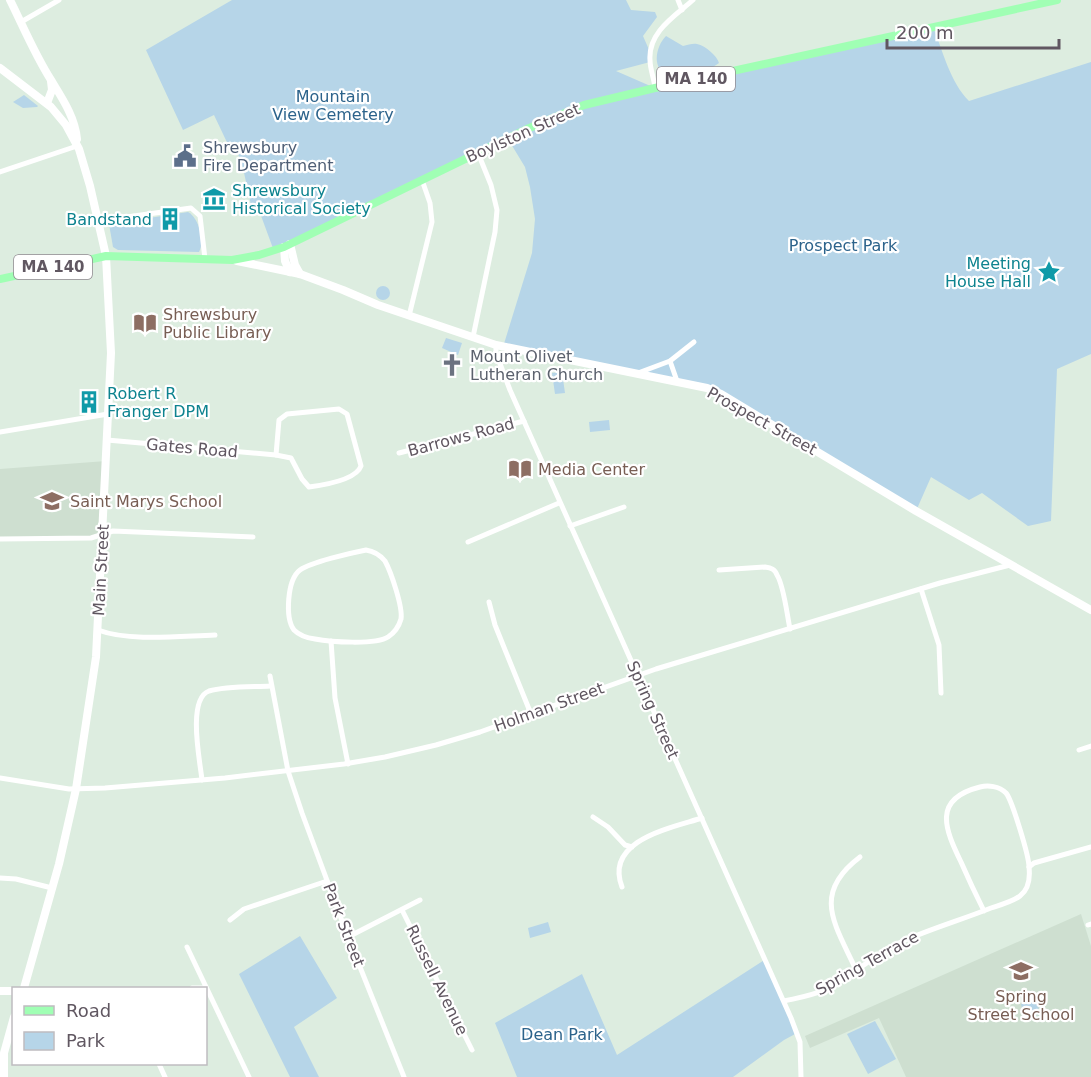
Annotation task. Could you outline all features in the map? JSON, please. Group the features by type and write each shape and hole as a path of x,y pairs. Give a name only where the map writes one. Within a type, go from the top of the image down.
{"main road":[{"name":"Main Street","path":"10,0 76,131 106,256 111,353 96,657 76,789 24,987"},
{"name":"Boylston Street","path":"106,256 232,260 264,254 526,129 584,105 1057,0"},
{"name":"Main Street","path":"0,68 49,105 66,125 78,147"},
{"path":"51,81 49,105 57,104 60,96"},
{"path":"287,245 285,261 290,272"},
{"path":"287,245 300,274"},
{"name":"MA 140","path":"0,279 106,256"},
{"name":"Prospect Street","path":"232,260 300,274 410,316 496,345 707,388 721,394 994,556 1091,610"},
{"path":"4,1077 4,1053 12,1024"}],"street":[{"path":"21,22 59,0"},
{"path":"678,0 682,10"},
{"path":"655,88 650,62 651,45 665,24 693,0"},
{"path":"0,172 78,147"},
{"path":"473,337 495,232 497,210 492,189 478,153"},
{"path":"410,316 432,222 430,203 422,180"},
{"path":"98,221 191,208 202,223 206,259"},
{"path":"636,374 670,361 694,342"},
{"name":"Spring Street","path":"496,345 496,353 504,376 559,502 784,1001 800,1042 801,1077"},
{"path":"670,361 677,381"},
{"path":"339,409 347,414 361,466 360,471 354,476 321,486 309,487 291,458 276,455 277,427 282,417 289,414 339,409"},
{"path":"0,432 108,414"},
{"name":"Barrows Road","path":"399,453 524,421"},
{"name":"Gates Road","path":"107,440 276,455"},
{"path":"468,542 559,502"},
{"path":"570,526 624,507"},
{"path":"0,539 91,538 113,531 253,537"},
{"path":"366,550 375,552 385,562 399,602 401,616 398,626 390,635 379,640 332,641 305,637 293,629 289,621 291,581 302,569 352,552 366,550"},
{"path":"991,570 991,561 994,556"},
{"name":"Holman Street","path":"0,778 76,789 202,780 348,764 451,741 637,675 921,589 1010,565"},
{"path":"718,570 772,568 780,580 790,629"},
{"path":"921,589 939,645 941,693"},
{"path":"489,602 495,625 531,714"},
{"path":"98,630 108,634 137,636 215,635"},
{"path":"332,641 335,698 348,764"},
{"name":"Park Street","path":"270,676 270,686 288,771 348,937 404,1077"},
{"path":"202,780 196,715 202,696 210,691 270,686"},
{"path":"1079,750 1091,746"},
{"path":"984,911 946,828 946,812 956,799 983,787 995,787 1005,793 1010,800 1029,867 1034,863 1091,847"},
{"path":"593,817 608,827 625,845 632,847"},
{"path":"622,887 619,865 632,847 645,838 702,818"},
{"path":"856,970 833,918 831,902 834,885 841,873 860,857"},
{"name":"Spring Terrace","path":"784,1001 823,991 872,957 898,943 1019,897 1028,882 1029,867"},
{"path":"0,878 20,880 52,888"},
{"path":"230,920 244,909 327,881"},
{"path":"348,937 420,900"},
{"name":"Russell Avenue","path":"402,910 472,1050"},
{"path":"187,947 205,987"},
{"path":"207,991 249,1077"}],"shaded area":[{"name":"Saint Marys School","path":"106,461 103,534 96,537 0,539 0,469"},
{"name":"Spring Street School","path":"1081,914 1091,946 1091,1077 906,1077 879,1018 810,1048 805,1036"}],"green space":[{"name":"Prospect Park","path":"232,0 626,0 631,10 655,12 657,17 643,36 650,52 650,62 616,71 655,88 933,27 952,76 969,101 1091,62 1091,354 1057,369 1051,521 1028,526 982,493 969,500 931,477 916,511 721,394 503,347 532,253 535,219 525,167 508,139 274,251 260,213 251,205 238,154 233,155 214,115 183,130 146,50"},
{"path":"666,36 683,46 695,44 704,47 714,54 719,63 710,69 670,76 664,73 657,64 657,52"},
{"path":"24,95 38,106 23,108 13,102"},
{"path":"188,212 195,219 200,230 199,252 118,250 113,247 109,224"},
{"path":"380,286 386,286 390,293 386,300 380,300 376,296 376,290"},
{"path":"446,338 462,343 458,355 442,348"},
{"path":"562,372 565,393 555,394 552,373"},
{"path":"609,420 610,430 590,432 589,422"},
{"path":"548,922 551,932 530,938 528,928"},
{"path":"300,936 337,998 294,1027 319,1077 290,1077 239,974"},
{"name":"Dean Park","path":"766,959 797,1033 733,1077 517,1077 495,1023 582,974 617,1055"},
{"path":"1034,999 1038,1004 1039,1014 1027,1019 1021,1004"},
{"path":"875,1021 896,1059 868,1074 847,1034"}],"place":[{"name":"Shrewsbury Fire Department","path":"185,156"},
{"name":"Shrewsbury Historical Society","path":"214,199"},
{"name":"Bandstand","path":"170,219"},
{"name":"Meeting House Hall","path":"1049,272"},
{"name":"Shrewsbury Public Library","path":"145,323"},
{"name":"Mount Olivet Lutheran Church","path":"452,365"},
{"name":"Robert R Franger DPM","path":"89,402"},
{"name":"Media Center","path":"520,469"},
{"name":"Saint Marys School","path":"52,501"},
{"name":"Spring Street School","path":"1021,971"}],"park label":[{"name":"Mountain View Cemetery","path":"333,105"}]}
